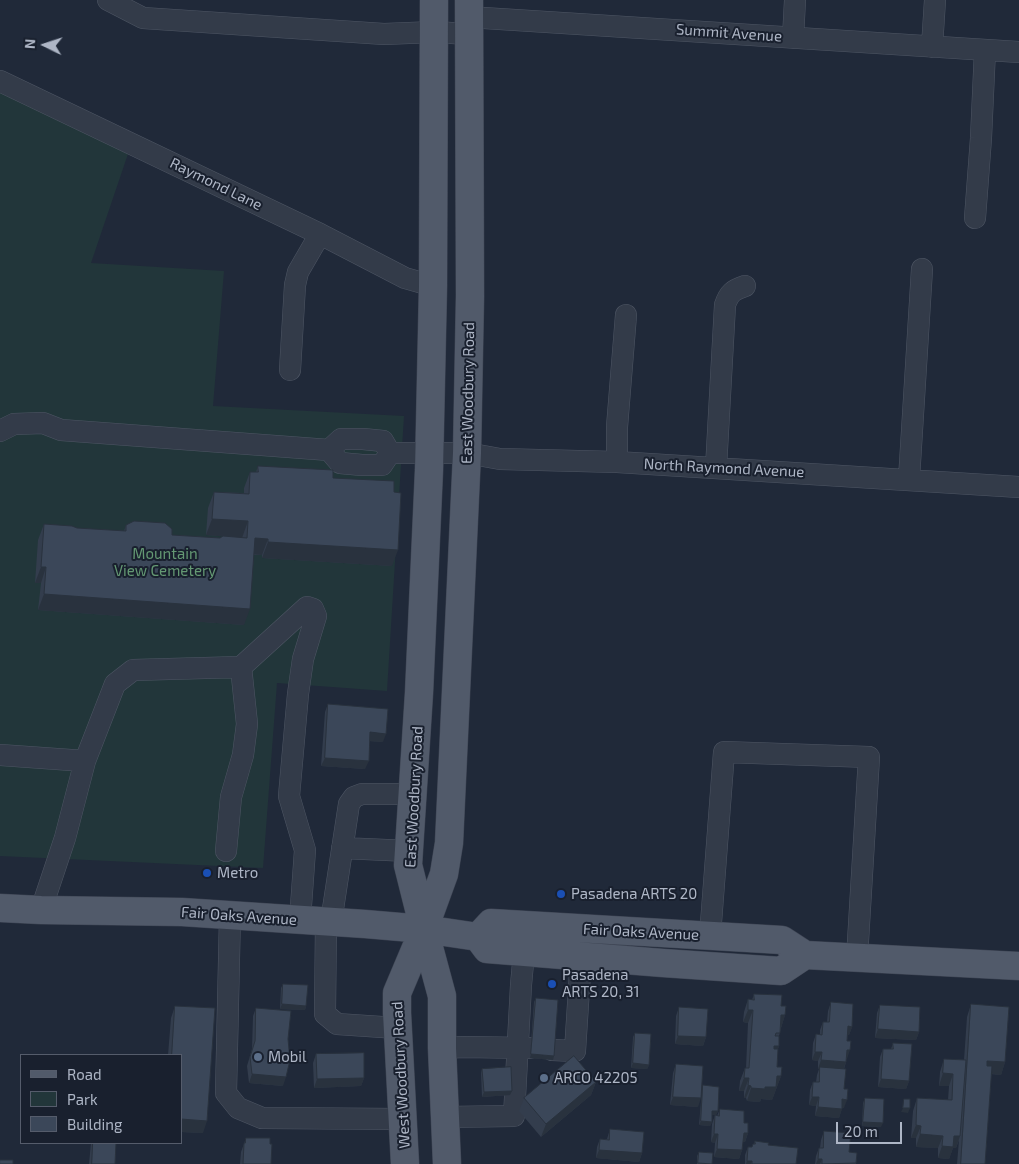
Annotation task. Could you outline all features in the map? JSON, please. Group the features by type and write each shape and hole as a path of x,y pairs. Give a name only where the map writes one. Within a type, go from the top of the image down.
{"main road":[{"name":"East Woodbury Road","path":"424,929 408,865 419,693 429,453 434,0"},
{"name":"East Woodbury Road","path":"424,929 444,874 449,843 467,453 470,296 469,17"},
{"name":"Fair Oaks Avenue","path":"0,908 182,912 424,929 478,937 487,949 781,971 805,956 782,940 491,923 478,937"},
{"name":"West Woodbury Road","path":"405,1164 397,1028 397,992 424,929"},
{"path":"424,929 442,996 442,1048 447,1164"},
{"path":"805,956 1019,966"}],"street":[{"name":"Summit Avenue","path":"108,0 143,18 384,34 434,32 469,17 1019,52"},
{"path":"793,38 795,0"},
{"path":"932,47 934,0"},
{"path":"975,218 988,50"},
{"name":"Raymond Lane","path":"0,81 320,234 405,278 432,286"},
{"path":"290,370 295,285 298,272 320,234"},
{"path":"909,480 922,269"},
{"path":"716,468 725,305 728,296 735,290 745,286"},
{"path":"618,462 617,427 626,315"},
{"name":"North Raymond Avenue","path":"0,431 14,424 43,422 61,430 328,450 341,439 363,438 383,441 390,453 467,453 500,459 618,462 1019,486"},
{"path":"41,910 65,838 85,761 115,684 133,670 242,667 307,607 313,609 316,616 303,659 298,694 290,796 305,850 319,921 325,1014 337,1024 397,1028"},
{"path":"226,851 231,797 243,755 247,724 242,667"},
{"path":"710,936 724,752 869,758 857,958"},
{"path":"0,755 85,761"},
{"path":"319,921 342,848 349,804 354,797 362,794 413,794"},
{"path":"342,848 409,851"},
{"path":"230,915 226,1093 238,1108 262,1118 403,1119"},
{"path":"445,1117 514,1116 525,1028 524,952"},
{"path":"577,1021 554,1030 575,1052 577,1021 581,956"},
{"path":"442,1048 525,1028"}],"green space":[{"name":"Mountain View Cemetery","path":"0,89 130,148 91,263 224,271 213,406 404,416 387,691 277,683 263,868 0,856"}],"building":[{"path":"258,466 333,470 333,478 394,481 394,492 401,493 398,550 268,542 268,539 255,538 250,609 44,594 46,567 41,567 44,524 126,531 126,525 134,521 165,523 172,529 172,535 247,538 248,521 212,519 214,492 249,494 250,472 258,472"},
{"path":"328,704 388,709 386,734 370,732 369,761 325,758"},
{"path":"283,984 308,985 306,1006 282,1004"},
{"path":"754,994 782,995 781,1006 786,1006 785,1015 781,1015 780,1033 776,1033 775,1036 779,1036 779,1046 774,1046 774,1049 778,1049 777,1067 782,1067 781,1076 777,1076 776,1087 765,1087 765,1089 751,1088 748,1085 749,1078 744,1078 745,1068 749,1068 753,1010 748,1010 748,999 754,1000"},
{"path":"536,998 558,1000 554,1056 531,1054"},
{"path":"831,1002 853,1004 852,1027 848,1026 847,1041 851,1041 850,1050 847,1050 846,1062 821,1060 822,1052 815,1052 816,1034 822,1035 823,1022 829,1022"},
{"path":"971,1004 1009,1007 1005,1062 987,1061 987,1066 992,1066 985,1164 961,1164"},
{"path":"880,1005 920,1007 919,1032 878,1029"},
{"path":"175,1006 215,1008 207,1121 182,1119 182,1054 172,1054"},
{"path":"679,1007 708,1009 706,1037 678,1036"},
{"path":"256,1008 291,1011 288,1039 290,1060 286,1077 252,1074 250,1057 255,1041"},
{"path":"635,1033 651,1034 649,1065 633,1063"},
{"path":"893,1043 912,1044 909,1081 881,1079 883,1049 893,1049"},
{"path":"364,1053 364,1078 317,1079 316,1054"},
{"path":"574,1056 596,1082 546,1124 524,1098"},
{"path":"944,1059 966,1060 960,1136 954,1136 953,1147 942,1146 943,1136 920,1134 921,1126 916,1125 917,1098 952,1100 953,1074 943,1073"},
{"path":"676,1064 703,1066 701,1098 673,1097"},
{"path":"511,1067 512,1091 484,1092 482,1069"},
{"path":"820,1067 846,1069 844,1089 848,1089 847,1100 842,1099 842,1109 818,1107 819,1097 812,1097 813,1082 819,1082"},
{"path":"703,1085 719,1087 718,1111 712,1111 712,1122 701,1121"},
{"path":"865,1098 884,1099 883,1123 863,1122"},
{"path":"904,1099 910,1099 910,1108 903,1108"},
{"path":"720,1109 744,1111 744,1123 748,1123 748,1133 744,1133 742,1150 717,1149 718,1134 714,1134 715,1115 719,1116"},
{"path":"610,1129 644,1132 642,1153 599,1150 600,1139 609,1140"},
{"path":"824,1131 851,1133 849,1152 857,1153 856,1163 822,1164 822,1159 818,1159 819,1148 823,1148"},
{"path":"246,1138 270,1138 270,1144 272,1144 271,1164 243,1164"},
{"path":"755,1141 769,1143 768,1145 798,1148 796,1164 752,1164 752,1161 747,1161 748,1147 752,1147"},
{"path":"93,1144 116,1144 115,1164 92,1164"},
{"path":"699,1152 713,1153 712,1164 698,1163"},
{"path":"0,1160 13,1160 13,1164 0,1164"}],"place":[{"name":"Metro","path":"207,873"},
{"name":"Pasadena ARTS 20","path":"561,894"},
{"name":"Pasadena ARTS 20, 31","path":"552,984"},
{"name":"Mobil","path":"258,1057"},
{"name":"ARCO 42205","path":"544,1078"}]}
